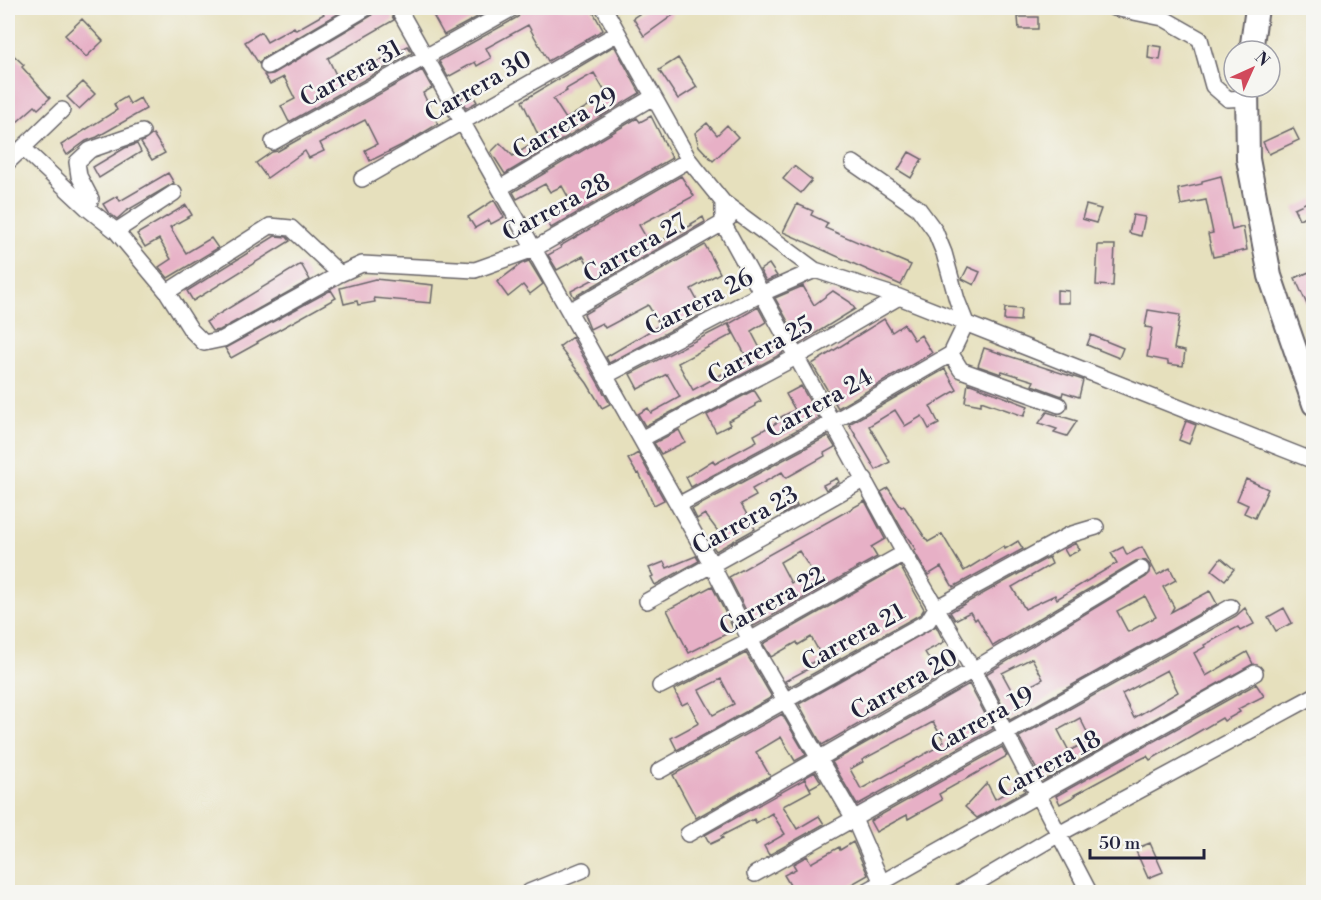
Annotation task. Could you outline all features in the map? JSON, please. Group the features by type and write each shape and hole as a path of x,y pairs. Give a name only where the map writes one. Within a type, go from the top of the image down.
{"main road":[{"path":"1253,39 1257,8"},
{"path":"1246,99 1248,159 1270,276 1314,404"}],"street":[{"path":"268,66 366,8"},
{"path":"398,8 712,565 750,640 854,819 881,887"},
{"name":"Carrera 31","path":"273,142 513,8"},
{"path":"604,8 688,160 723,202 814,270 899,297 1314,461"},
{"path":"1114,8 1163,18 1200,39 1213,86 1222,94"},
{"name":"Carrera 30","path":"362,179 618,33"},
{"name":"Carrera 29","path":"500,188 653,97"},
{"path":"8,162 62,110"},
{"path":"87,208 91,199 80,176 77,162 90,150 142,132"},
{"path":"22,148 87,208 116,231 167,292 270,226 291,228 340,274"},
{"name":"Carrera 28","path":"167,292 191,330 204,343 223,339 362,264 475,270 534,249 688,160"},
{"path":"853,163 918,208 935,231 966,323 951,354 961,370 1059,405"},
{"path":"116,231 174,193"},
{"path":"723,202 723,223 904,554 973,670 1089,892"},
{"name":"Carrera 27","path":"569,311 723,223 727,218 739,214"},
{"name":"Carrera 26","path":"605,376 763,293 814,270"},
{"name":"Carrera 25","path":"641,439 796,357 899,297"},
{"name":"Carrera 24","path":"678,505 833,422 951,354"},
{"name":"Carrera 23","path":"647,601 865,479"},
{"name":"Carrera 21","path":"659,771 928,621 936,608 1065,537 1096,527"},
{"name":"Carrera 22","path":"660,686 750,640 904,554"},
{"name":"Carrera 20","path":"688,834 973,670 1141,569"},
{"name":"Carrera 19","path":"755,874 1231,607"},
{"name":"Carrera 18","path":"865,892 881,887 1255,673"},
{"path":"961,892 1059,834 1314,696"},
{"path":"529,892 583,870"}],"building":[{"path":"320,8 348,8 263,58 259,64 245,42 261,32 267,42 294,27 296,30 324,14"},
{"path":"376,8 388,8 394,20 328,58 339,81 408,46 412,53 289,122 281,106 295,99 284,77 270,84 264,75 273,74 371,16"},
{"path":"429,8 494,8 444,35"},
{"path":"523,8 591,8 603,30 548,61 528,25 486,48 491,58 477,66 475,62 448,77 439,61 518,17"},
{"path":"648,8 668,8 673,15 644,36 633,18"},
{"path":"1018,17 1038,17 1038,29 1019,29"},
{"path":"82,19 103,41 86,57 65,35"},
{"path":"1149,45 1162,47 1160,60 1148,58"},
{"path":"612,47 615,47 640,93 505,174 491,152 500,143 513,156 540,139 522,101","holes":["594,73 607,95 566,119 553,99"]},
{"path":"8,50 24,65 22,67 50,98 38,109 35,106 8,130"},
{"path":"678,58 697,87 678,99 659,70"},
{"path":"422,70 432,88 423,93 438,124 408,142 370,161 365,150 377,144 365,120 320,143 324,151 309,158 305,151 267,178 256,163 272,152 278,151"},
{"path":"83,82 95,94 79,109 67,97"},
{"path":"471,92 477,102 466,108 460,98"},
{"path":"126,97 130,104 140,98 146,109 86,141 67,155 61,145 117,110 114,104"},
{"path":"651,116 672,158 551,228 546,220 573,206 562,186 550,192 545,184 517,199 513,192 637,118 640,122"},
{"path":"707,123 717,135 727,125 738,137 713,161 699,146 695,133"},
{"path":"1293,128 1299,140 1269,154 1263,142"},
{"path":"153,134 165,153 152,160 141,143"},
{"path":"137,144 141,152 99,178 93,167 125,148"},
{"path":"909,152 922,159 911,178 898,170"},
{"path":"794,166 812,180 801,193 783,179"},
{"path":"168,173 174,183 126,211 117,219 108,212 103,204 117,196 120,201"},
{"path":"681,176 694,196 639,225 651,246 703,217 705,222 574,297 571,291 596,278 590,267 583,256 557,270 548,255"},
{"path":"1221,176 1232,230 1243,227 1247,250 1213,257 1208,234 1213,233 1206,200 1181,205 1178,189 1202,184 1202,181"},
{"path":"1314,199 1314,213 1299,219 1294,208"},
{"path":"494,200 504,217 491,224 489,220 475,228 468,217"},
{"path":"797,204 813,211 811,215 828,223 825,228 911,265 901,285 783,232"},
{"path":"186,205 192,215 170,227 186,253 211,238 218,248 168,278 159,267 171,259 159,239 145,247 137,234"},
{"path":"1086,205 1101,209 1096,223 1082,219"},
{"path":"1133,215 1145,217 1141,236 1129,233"},
{"path":"275,236 287,237 290,241 193,301 187,291"},
{"path":"705,245 720,273 691,289 704,313 609,363 606,357 660,325 648,305 605,328 602,323 590,329 584,314"},
{"path":"1098,245 1115,245 1113,286 1096,285"},
{"path":"529,261 543,284 530,294 523,285 508,297 497,282 521,264"},
{"path":"301,264 310,280 220,330 212,331 206,322"},
{"path":"769,264 777,276 766,281 760,270"},
{"path":"968,267 980,272 974,285 962,279"},
{"path":"1314,270 1314,320 1295,278"},
{"path":"375,279 433,285 431,303 374,298 375,302 358,305 357,301 344,304 340,288"},
{"path":"803,286 814,305 833,291 850,302 855,309 800,343 775,298"},
{"path":"331,290 336,298 231,358 225,348"},
{"path":"1057,290 1069,291 1069,303 1057,303"},
{"path":"758,307 766,322 751,331 762,352 778,344 783,353 645,426 638,414 648,408 651,413 680,397 667,374 638,389 630,374 728,324 733,334 678,363 693,390 748,360 729,324"},
{"path":"1005,308 1021,309 1020,321 1004,320"},
{"path":"1148,310 1180,315 1174,349 1185,351 1183,366 1147,357 1152,328 1145,327"},
{"path":"884,319 892,332 904,324 914,340 921,335 932,353 838,408 812,364"},
{"path":"1091,335 1123,348 1119,358 1087,345"},
{"path":"572,337 610,404 602,408 587,383 559,347"},
{"path":"984,348 1083,380 1079,397 1063,392 1062,396 1032,385 1034,381 978,366"},
{"path":"945,369 957,390 930,406 939,424 929,429 922,416 905,426 895,410 869,426 890,462 876,470 849,424"},
{"path":"968,383 1028,406 1024,416 981,401 981,405 965,402"},
{"path":"801,386 819,418 691,487 686,477 713,460 715,464 757,441 754,435 795,410 786,394"},
{"path":"754,390 761,401 728,421 730,425 716,432 707,415"},
{"path":"1047,412 1077,421 1067,436 1054,432 1057,429 1039,423"},
{"path":"1186,421 1196,425 1189,444 1179,440"},
{"path":"679,430 685,442 661,454 654,443"},
{"path":"828,436 835,447 824,453 825,456 786,478 782,472 752,489 756,496 741,504 755,529 716,551 712,545 723,538 705,514 697,519 692,509"},
{"path":"638,453 664,500 654,505 639,473 637,474 628,459"},
{"path":"837,478 839,482 826,490 823,485"},
{"path":"1246,479 1268,489 1255,518 1244,513 1248,505 1237,500"},
{"path":"888,488 901,507 904,506 928,542 942,534 964,571 1004,546 1005,549 1018,541 1023,549 953,587 941,567 928,575 914,551 916,550 881,492"},
{"path":"794,501 797,506 783,514 780,509"},
{"path":"865,501 885,539 871,547 877,557 754,626 729,577","holes":["799,551 812,571 791,583 780,562"]},
{"path":"1076,543 1080,550 1068,556 1064,549"},
{"path":"1123,547 1127,555 1142,547 1157,575 1170,568 1176,580 1163,587 1174,607 1171,612 1210,591 1217,604 1010,720 986,674 1146,577 1150,573 1150,565 1145,560 1136,561 993,646 977,618 975,620 970,612 955,620 950,612 1049,557 1052,564 1012,587 1025,609 1055,595 1057,599 1117,563 1111,553","holes":["1145,596 1156,617 1128,632 1117,611","1032,658 1043,679 1014,695 1002,673"]},
{"path":"696,556 699,561 655,585 649,568 664,562 667,568"},
{"path":"1221,558 1234,569 1225,580 1212,570"},
{"path":"900,566 924,609 921,614 789,687 785,681 808,669 806,666 822,657 811,637 771,657 763,644"},
{"path":"712,586 734,630 689,653 667,610"},
{"path":"1245,608 1254,624 1240,631 1238,627 1204,645 1205,647 1194,653 1206,676 1247,652 1253,664 1043,781 1019,737 1236,616","holes":["1167,670 1178,692 1134,718 1122,694","1080,718 1091,740 1069,751 1058,730"]},
{"path":"1284,608 1292,623 1276,631 1268,617"},
{"path":"936,626 944,642 925,652 937,673 956,663 958,667 822,745 799,704"},
{"path":"746,653 772,697 677,750 671,738 699,723 688,702 682,705 674,690","holes":["721,679 734,704 713,715 699,690"]},
{"path":"969,684 993,729 857,805 832,762","holes":["933,722 944,741 936,748 861,789 850,769 863,762 862,760"]},
{"path":"1256,684 1264,696 1238,709 1240,712 1224,721 1222,718 1150,760 1147,756 1131,764 1060,804 1056,796"},
{"path":"782,714 806,755 795,761 781,737 756,752 770,776 696,818 673,775"},
{"path":"1002,747 1007,756 939,794 942,800 908,819 907,815 876,832 870,821"},
{"path":"815,772 821,782 810,788 804,778"},
{"path":"805,779 811,791 783,806 797,829 819,816 824,824 769,855 764,846 785,834 772,813 756,823 754,819 710,844 705,835"},
{"path":"987,783 995,799 1021,784 1025,791 977,818 965,807"},
{"path":"853,842 868,875 838,892 794,892 784,875 796,869 793,864 807,856 811,863"},
{"path":"1150,843 1163,872 1148,878 1135,849"}]}
